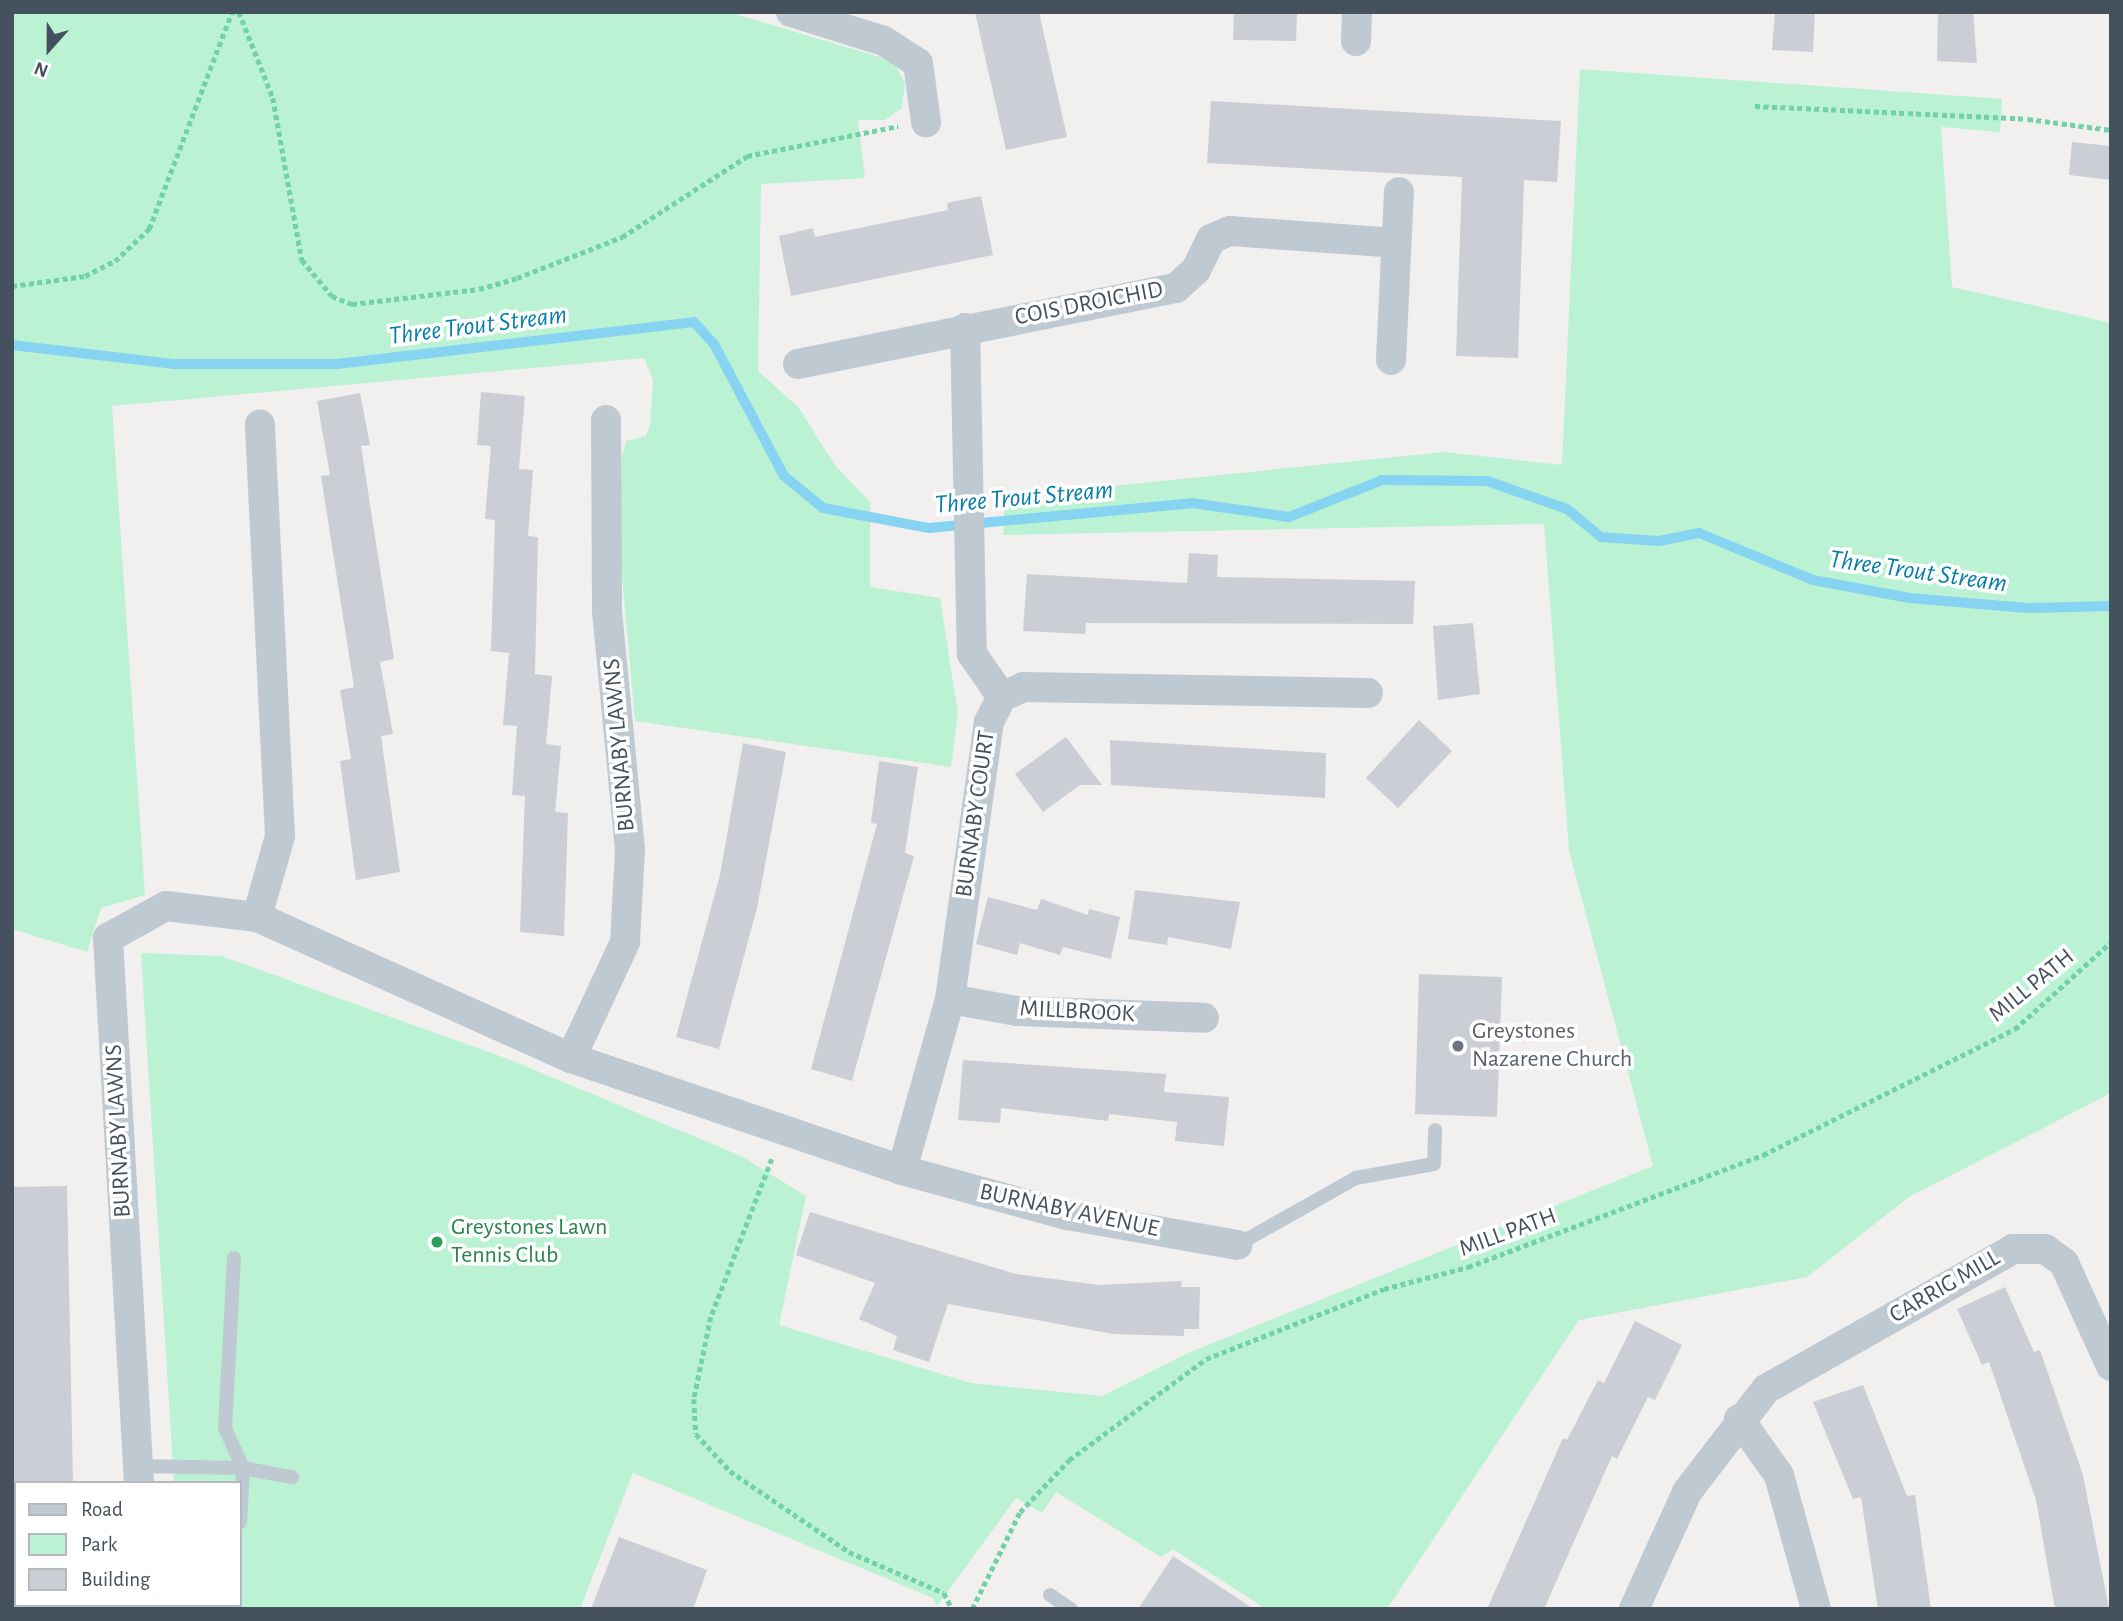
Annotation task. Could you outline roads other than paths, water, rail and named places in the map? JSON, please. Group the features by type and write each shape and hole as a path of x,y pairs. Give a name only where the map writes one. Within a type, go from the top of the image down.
{"street":[{"path":"791,12 884,41 918,63 926,122"},
{"path":"1391,360 1399,192"},
{"name":"COIS DROICHID","path":"799,364 965,328 1176,288 1196,270 1211,239 1230,231 1396,243"},
{"path":"965,328 972,654 1002,697"},
{"name":"BURNABY LAWNS","path":"571,1058 625,942 630,850 607,610 606,420"},
{"path":"257,917 280,836 260,424"},
{"name":"BURNABY COURT","path":"902,1170 950,999 989,722 1002,697 1023,687 1368,693"},
{"name":"BURNABY LAWNS","path":"138,1474 108,938 166,906 257,917 571,1058 902,1170"},
{"name":"MILLBROOK","path":"950,999 1017,1011 1204,1018"},
{"name":"BURNABY AVENUE","path":"902,1170 1067,1215 1237,1245"},
{"name":"CARRIG MILL","path":"1634,1609 1687,1492 1738,1419 1766,1389 2013,1249 2045,1250 2064,1263 2111,1366"},
{"path":"1738,1419 1779,1475 1816,1609"}],"lane":[{"path":"1237,1245 1356,1178 1434,1164 1436,1130"},
{"path":"234,1258 225,1428 243,1468 242,1486"},
{"path":"138,1474 243,1468 292,1477"},
{"path":"1050,1595 1071,1609"}],"waterway":[{"name":"Three Trout Stream","path":"12,345 173,364 337,364 694,322 714,344 784,476 823,508 929,528 1192,503 1289,517 1382,480 1487,481 1567,509 1601,537 1659,541 1699,533 1813,580 1909,598 2028,608 2111,606"}],"place":[{"name":"Greystones Nazarene Church","path":"1458,1046"},
{"name":"Greystones Lawn Tennis Club","path":"437,1242"}]}
